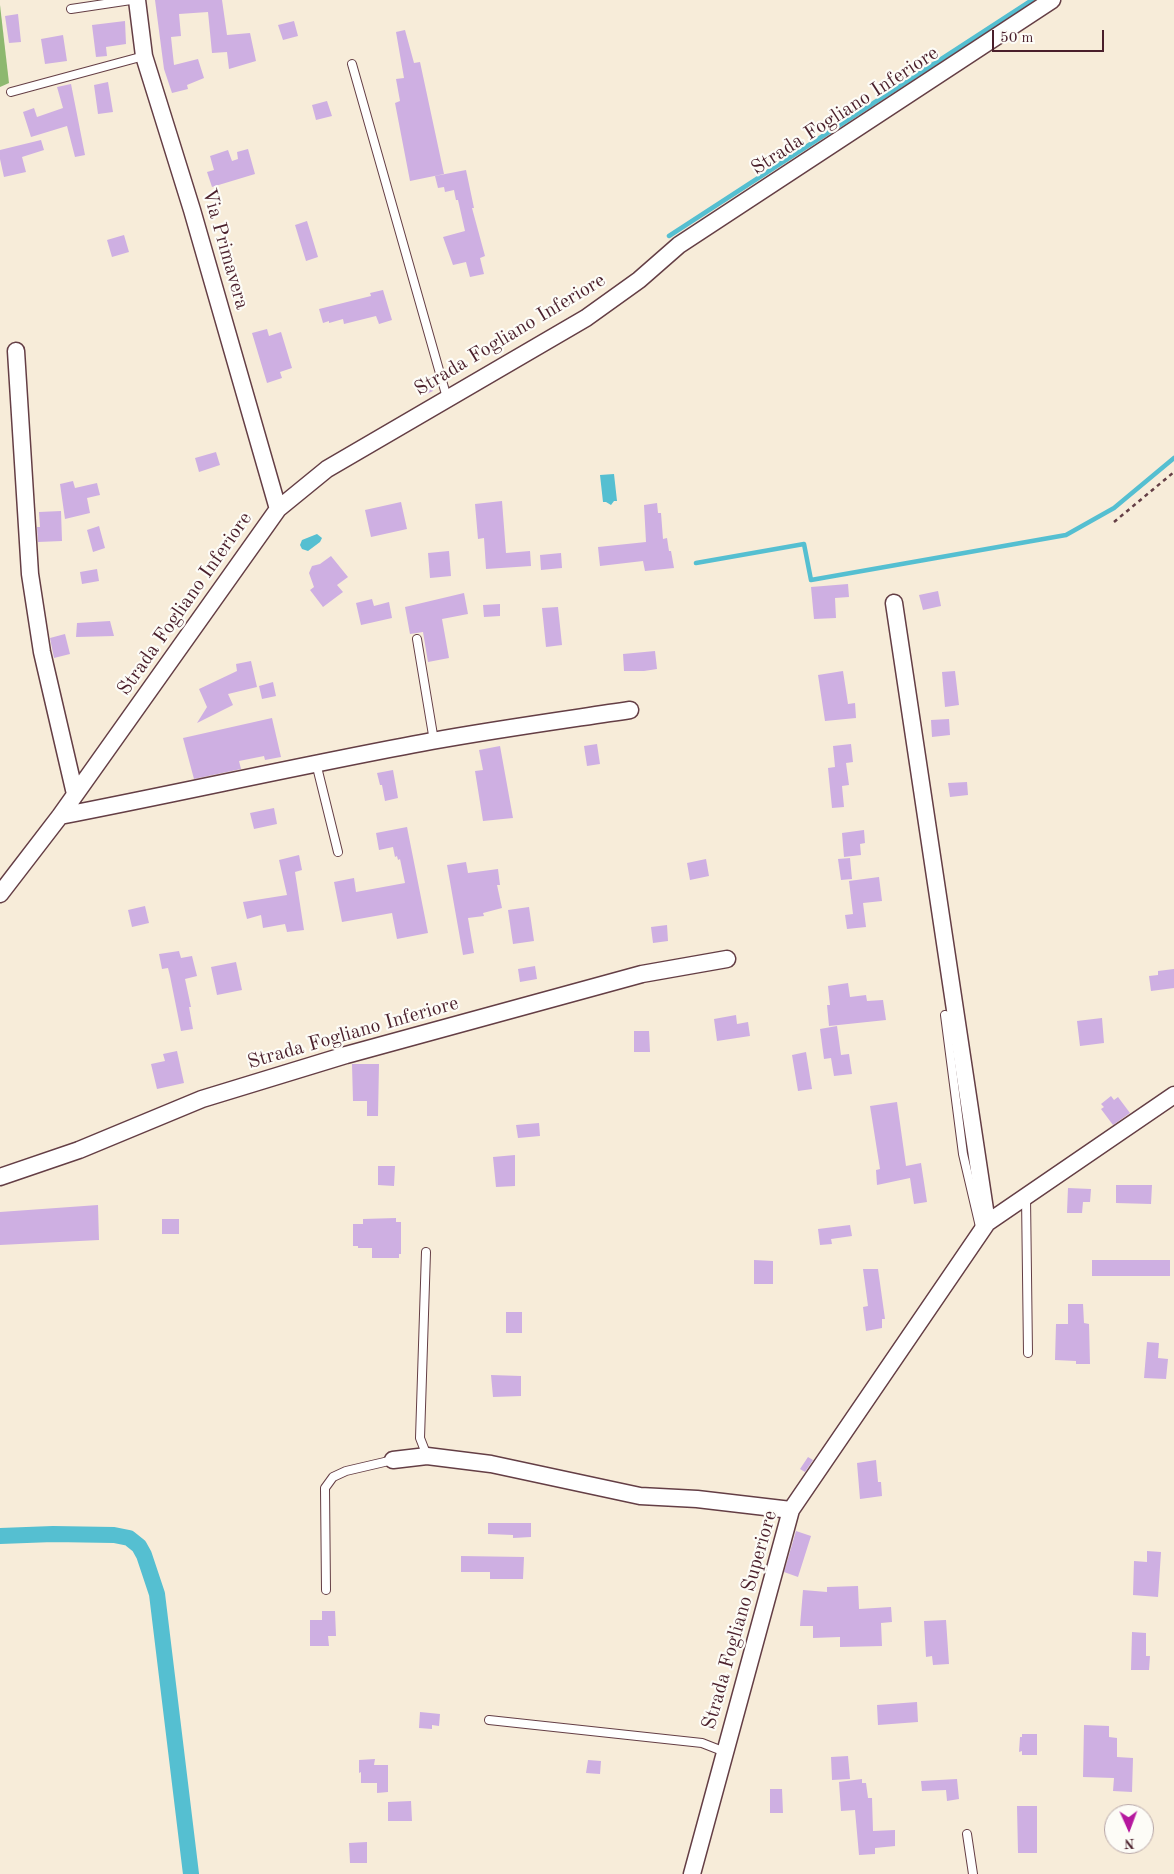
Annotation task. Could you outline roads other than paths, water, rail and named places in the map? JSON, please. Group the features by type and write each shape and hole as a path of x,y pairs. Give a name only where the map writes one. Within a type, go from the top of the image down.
{"street":[{"name":"Via Primavera","path":"136,0 144,56 192,210 278,509"},
{"name":"Strada Fogliano Inferiore","path":"0,894 60,816 278,509 328,469 586,318 639,280 679,245 1052,0"},
{"path":"16,351 30,574 42,652 75,794"},
{"path":"894,603 984,1228 1026,1196 1174,1095"},
{"path":"60,816 166,796 254,775 434,741 630,710"},
{"name":"Strada Fogliano Inferiore","path":"0,1177 79,1150 202,1099 346,1055 642,974 727,959"},
{"name":"Strada Fogliano Superiore","path":"692,1874 791,1510 984,1228"},
{"path":"393,1460 427,1456 491,1464 640,1496 697,1499 791,1510"}],"lane":[{"path":"71,9 131,0"},
{"path":"11,92 144,56"},
{"path":"352,64 447,398"},
{"path":"417,639 434,741"},
{"path":"316,763 338,852"},
{"path":"945,1015 963,1154 984,1228"},
{"path":"1026,1196 1028,1353"},
{"path":"426,1252 420,1438 427,1456"},
{"path":"326,1590 325,1488 333,1477 346,1471 393,1460"},
{"path":"489,1720 702,1743 725,1752"},
{"path":"967,1834 973,1874"}],"water":[{"path":"614,474 617,501 614,501 611,505 603,502 600,475"},
{"path":"317,534 322,538 320,542 308,551 302,549 300,545 302,540"}],"waterway":[{"path":"669,236 1032,0"},
{"path":"696,563 804,544 811,580 1066,535 1114,508 1174,458"},
{"path":"0,1536 53,1534 114,1535 129,1538 139,1546 144,1555 157,1594 191,1874"}]}
